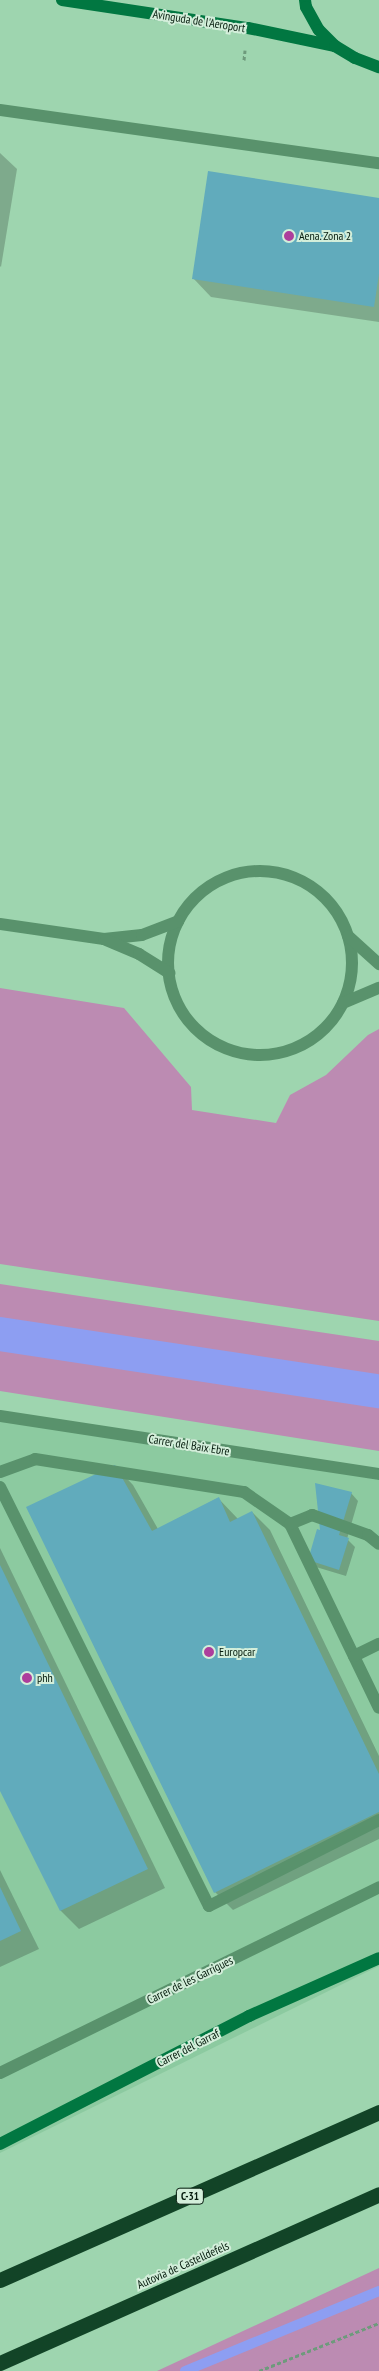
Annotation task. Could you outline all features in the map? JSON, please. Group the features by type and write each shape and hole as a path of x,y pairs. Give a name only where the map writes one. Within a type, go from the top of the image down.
{"highway":[{"name":"C-31","path":"0,2280 379,2112"},
{"name":"Autovia de Castelldefels","path":"0,2363 379,2194"}],"main road":[{"name":"Avinguda de l'Aeroport","path":"62,0 248,28 335,46"},
{"name":"Avinguda de l'Aeroport","path":"305,0 306,7 319,30 335,46 355,58 379,67"},
{"name":"Carrer del Garraf","path":"0,2144 249,2016 379,1958"}],"street":[{"path":"0,110 379,163"},
{"path":"350,941 350,981 343,1003 332,1021 308,1042 278,1053 246,1054 223,1047 194,1026 175,996 169,973 170,946 178,921 193,900 213,883 237,874 263,870 290,876 315,889 335,910 350,941 379,964"},
{"path":"0,924 104,939 142,935 178,921"},
{"path":"104,939 139,954 169,973"},
{"path":"343,1003 379,988"},
{"name":"Carrer del Baix Ebre","path":"0,1416 379,1474"},
{"path":"0,1472 35,1459 244,1492 290,1524 379,1708"},
{"path":"0,1487 208,1906 379,1820"},
{"path":"290,1524 312,1515 368,1535 379,1544"},
{"path":"354,1656 379,1644"},
{"name":"Carrer de les Garrigues","path":"0,2073 379,1887"}],"path":[{"path":"259,2371 379,2322"}],"shaded area":[{"path":"0,988 124,1008 191,1087 192,1110 276,1123 290,1095 326,1075 368,1035 379,1029 379,1321 0,1264"},
{"path":"0,1284 379,1341 379,1451 0,1391"},
{"path":"0,1416 379,1474 379,1966 0,2153"},
{"path":"379,2268 379,2371 157,2371"}],"building":[{"name":"Aena. Zona 2","path":"208,171 379,198 379,274 374,307 192,279"},
{"name":"Europcar","path":"115,1465 152,1531 219,1497 230,1522 252,1511 379,1774 379,1812 214,1893 26,1507"},
{"path":"315,1483 352,1492 339,1535 349,1538 339,1570 308,1560 317,1529 320,1530"},
{"name":"phh","path":"0,1565 148,1869 60,1911 0,1791"},
{"path":"0,1887 21,1931 0,1941"}],"waterway":[{"path":"0,1334 379,1391"},
{"path":"185,2371 379,2291"}],"place":[{"name":"Aena. Zona 2","path":"289,236"},
{"name":"Europcar","path":"209,1652"},
{"name":"phh","path":"27,1678"}]}
